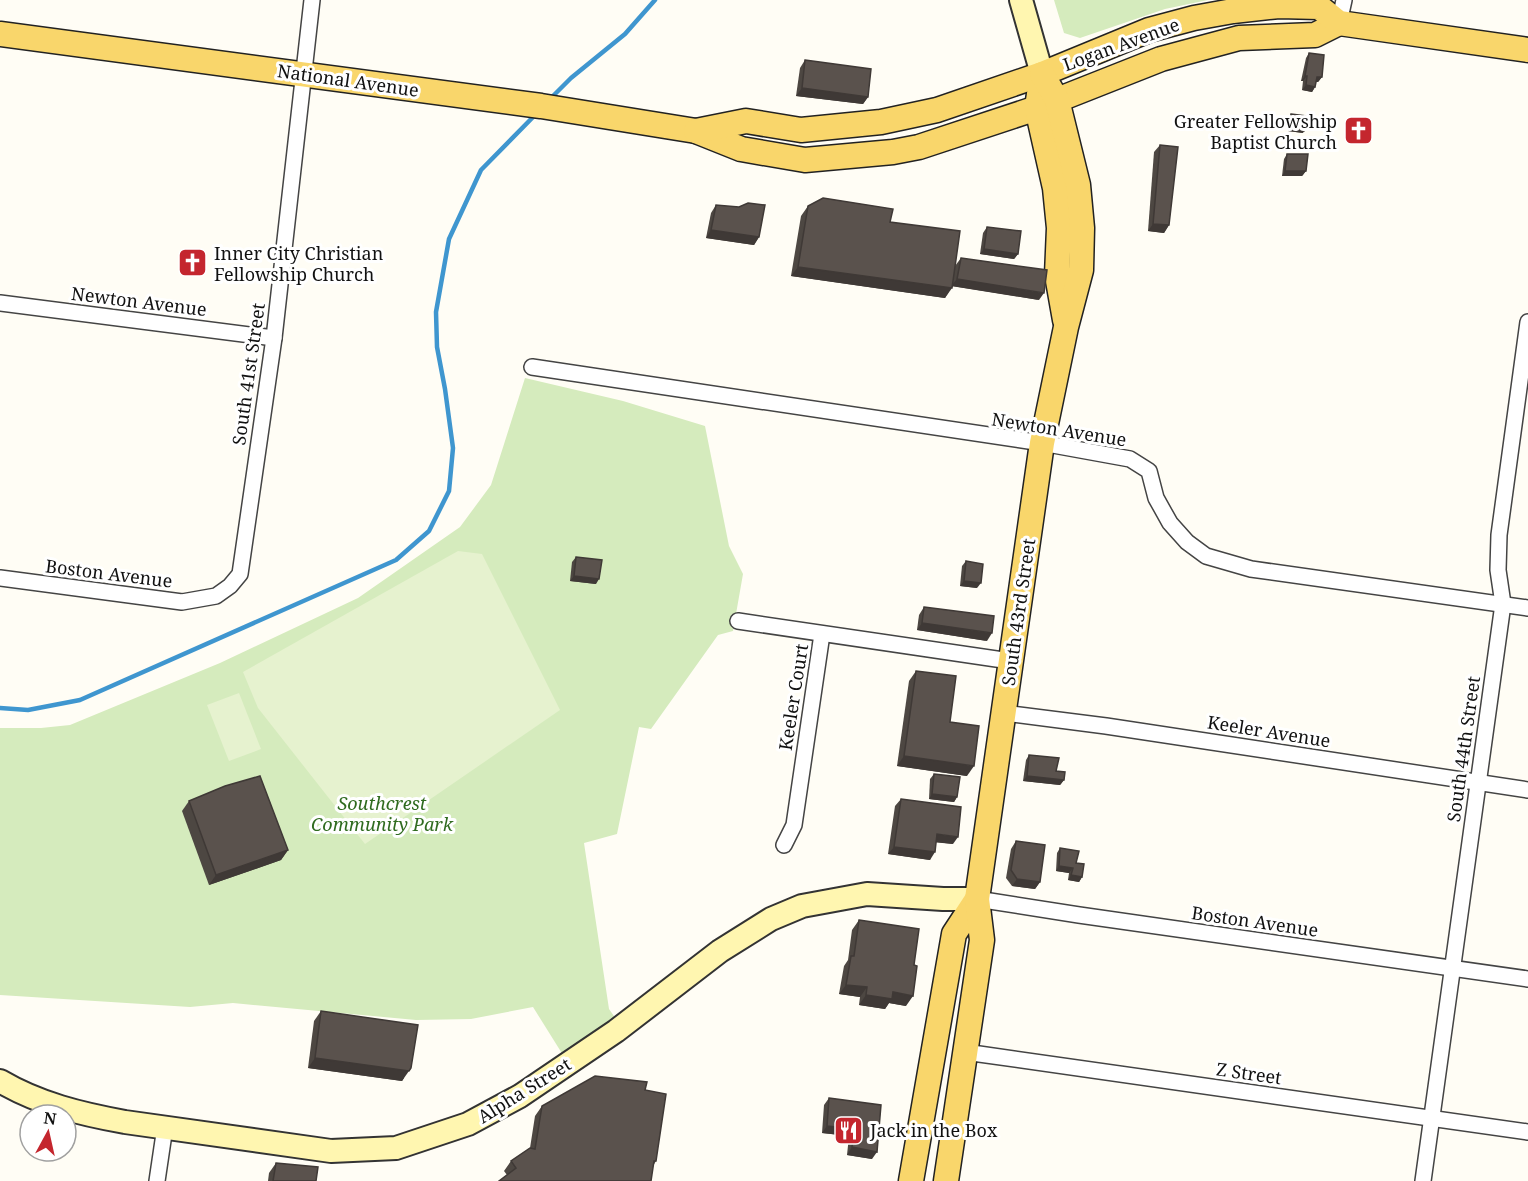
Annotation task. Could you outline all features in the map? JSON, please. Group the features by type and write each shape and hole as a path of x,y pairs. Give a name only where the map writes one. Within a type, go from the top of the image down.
{"main road":[{"name":"Logan Avenue","path":"1042,74 1149,30 1194,18 1279,6 1319,7 1528,50"},
{"name":"Logan Avenue","path":"1047,104 1161,59 1239,38 1315,35 1341,12"},
{"name":"National Avenue","path":"0,34 499,101 696,131 741,150 805,160 902,151 1047,104"},
{"name":"National Avenue","path":"696,131 746,122 801,130 881,122 937,110 1042,74"},
{"name":"South 43rd Street","path":"946,1181 982,940 977,898 1010,661 1020,607 1042,443 1066,327 1057,275 1059,228 1042,74"},
{"path":"774,155 780,143 836,140 854,136 881,122"},
{"name":"South 43rd Street","path":"911,1181 954,934 977,898"}],"street":[{"name":"South 41st Street","path":"240,574 274,338 312,0"},
{"path":"1021,0 1042,74"},
{"name":"Newton Avenue","path":"0,303 274,338"},
{"name":"South 44th Street","path":"1423,1181 1503,604 1498,570 1499,535 1528,322"},
{"name":"Newton Avenue","path":"532,366 1042,443 1130,459 1149,471 1156,498 1170,523 1187,542 1206,556 1251,569 1528,608"},
{"name":"Boston Avenue","path":"0,578 182,602 216,596 230,586 240,574"},
{"path":"738,621 1010,661"},
{"name":"Keeler Court","path":"784,845 794,825 822,634"},
{"name":"Keeler Avenue","path":"1004,713 1106,726 1528,790"},
{"name":"Alpha Street","path":"0,1081 27,1095 70,1110 104,1118 331,1151 396,1148 468,1124 520,1096 616,1030 720,951 771,919 802,906 867,894 943,899 977,898"},
{"name":"Boston Avenue","path":"977,898 1079,915 1528,979"},
{"name":"Z Street","path":"964,1052 1528,1132"},
{"path":"157,1181 165,1127"}],"green space":[{"path":"1054,0 1208,0 1165,9 1080,38 1064,33"},
{"name":"Southcrest Community Park","path":"525,378 623,401 705,426 729,546 743,574 733,631 718,635 651,729 639,727 617,834 584,843 609,1009 616,1019 563,1055 533,1007 471,1019 416,1020 233,1003 190,1007 0,995 0,728 70,725 220,663 358,598 460,527 491,485"},
{"path":"458,551 482,554 560,710 365,844 258,708 243,672"},
{"path":"239,693 261,749 229,761 207,705"}],"building":[{"path":"1309,53 1324,55 1322,77 1317,77 1315,87 1306,85 1307,76 1305,76"},
{"path":"805,60 871,69 868,97 802,88"},
{"path":"1291,114 1306,116 1304,131 1290,129"},
{"path":"1160,145 1178,147 1169,225 1153,224"},
{"path":"1287,154 1308,154 1306,171 1285,171"},
{"path":"823,198 893,209 890,222 960,231 952,288 798,267 808,206"},
{"path":"748,203 765,205 759,237 711,230 716,205 739,207"},
{"path":"987,227 1021,231 1018,254 984,249"},
{"path":"961,258 1047,270 1044,293 957,279"},
{"path":"576,557 602,560 599,579 574,576"},
{"path":"966,561 983,564 981,583 964,581"},
{"path":"924,607 994,616 992,633 922,623"},
{"path":"916,671 956,676 950,722 979,726 974,766 904,756"},
{"path":"1029,755 1059,758 1056,771 1065,772 1064,780 1027,776"},
{"path":"934,774 960,777 957,797 932,794"},
{"path":"260,776 288,850 216,875 189,801 225,786"},
{"path":"901,799 961,807 958,837 937,834 935,852 894,847"},
{"path":"1016,841 1045,845 1040,882 1017,879 1011,870"},
{"path":"1060,848 1079,851 1076,863 1084,864 1082,877 1071,875 1073,868 1059,866"},
{"path":"859,920 919,929 913,996 893,992 892,999 866,995 867,987 846,985 851,956 854,956"},
{"path":"321,1011 418,1025 411,1068 409,1071 315,1058"},
{"path":"595,1076 647,1082 645,1090 666,1094 651,1181 499,1181 516,1168 511,1161 530,1148 535,1149 542,1106"},
{"path":"829,1098 881,1105 877,1152 852,1147 854,1129 827,1126"},
{"path":"276,1163 318,1167 316,1181 273,1181"}],"waterway":[{"path":"550,99 571,78 625,34 655,0"},
{"path":"0,708 28,710 80,700 396,560 429,531 449,491 453,448 437,347 436,312 449,239 481,170 536,114"}],"place":[{"name":"Greater Fellowship Baptist Church","path":"1358,131"},
{"name":"Inner City Christian Fellowship Church","path":"193,263"},
{"name":"Jack in the Box","path":"849,1130"}]}
